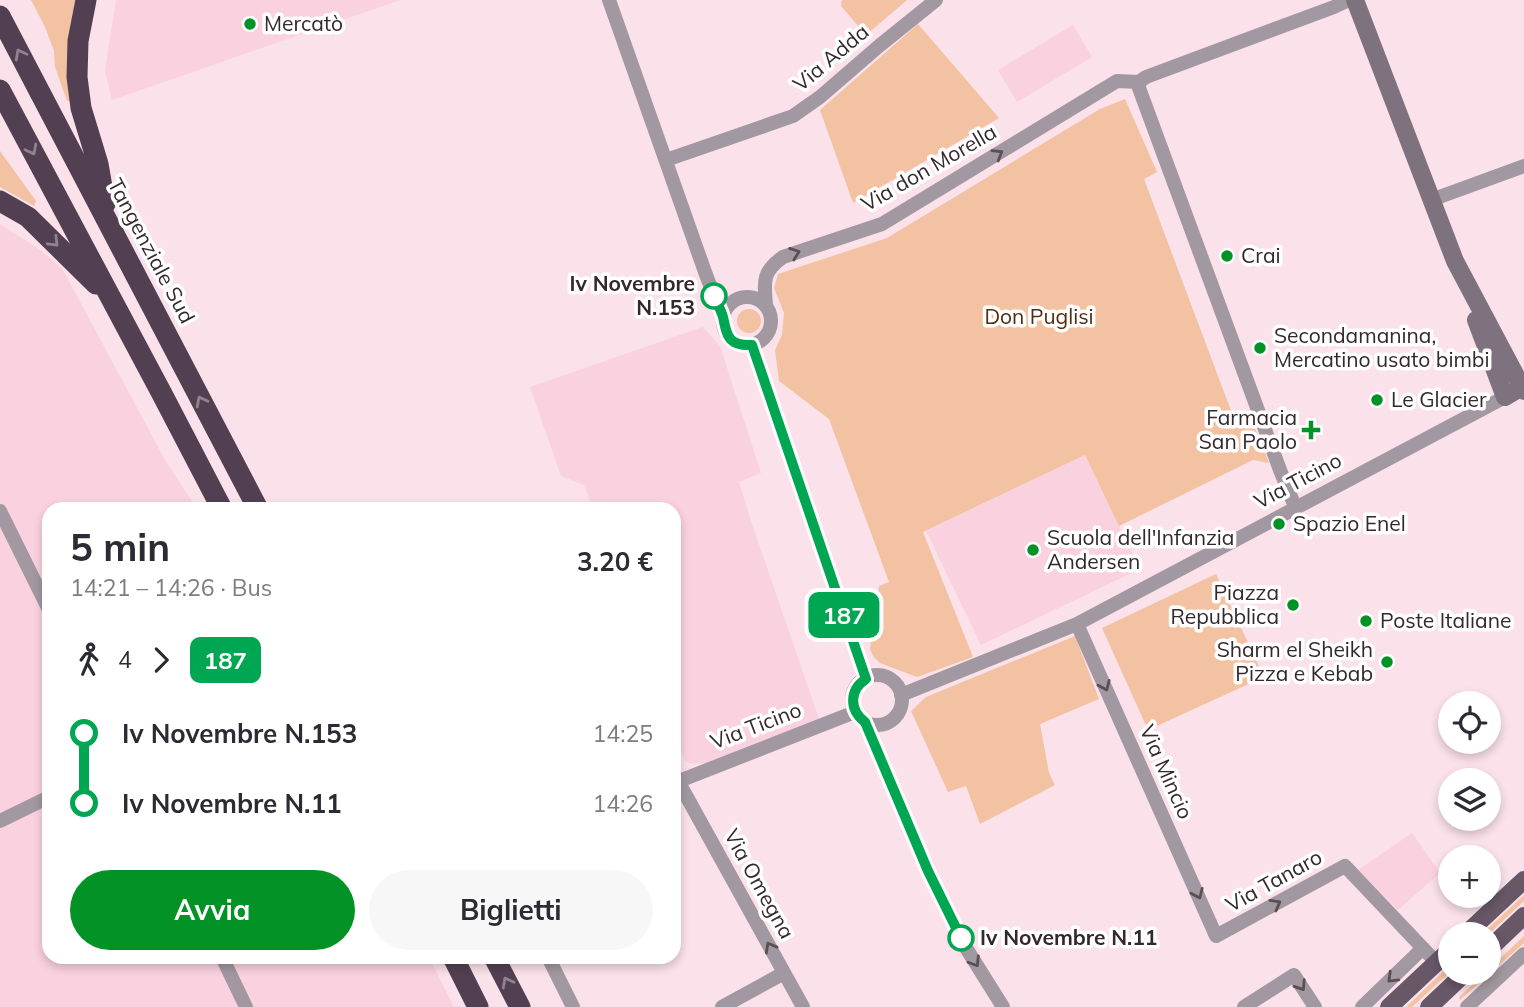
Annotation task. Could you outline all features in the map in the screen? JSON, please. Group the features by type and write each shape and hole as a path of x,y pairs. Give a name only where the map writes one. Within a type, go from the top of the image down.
{"highway":[{"path":"86,0 78,41 80,108 98,164 108,223"},
{"name":"Tangenziale Sud","path":"0,16 254,502"},
{"path":"0,90 218,502"},
{"path":"0,201 28,217 112,300"},
{"path":"456,964 478,1007"},
{"path":"498,964 520,1007"}],"main road":[{"path":"1479,922 1524,880"},
{"path":"1501,938 1524,916"},
{"path":"1389,1007 1436,962"},
{"path":"1436,1005 1454,985"}],"street":[{"path":"609,0 723,319"},
{"name":"Via Adda","path":"666,160 793,116 820,97 936,0"},
{"name":"Via don Morella","path":"766,305 764,284 766,272 772,264 783,257 882,224 1117,81 1139,82 1146,77 1349,0"},
{"path":"1355,0 1505,397"},
{"path":"1139,82 1168,167 1296,509"},
{"path":"1431,200 1524,166"},
{"path":"1455,261 1523,389"},
{"path":"705,272 734,300"},
{"path":"751,297 766,305 772,325 765,338 752,345 737,343 731,339 723,326 723,319 734,300 751,297"},
{"path":"752,345 866,679"},
{"name":"Via Ticino","path":"901,695 1077,624 1523,389"},
{"path":"0,511 42,596"},
{"name":"Via Mincio","path":"1077,624 1216,936"},
{"path":"860,717 873,725 881,725 895,717 902,703 894,682 880,676 866,679 859,683 853,697 860,717 928,871 963,943 1003,1007"},
{"name":"Via Ticino","path":"681,780 860,717"},
{"name":"Via Omegna","path":"681,791 803,1007"},
{"path":"0,821 42,800"},
{"name":"Via Tanaro","path":"1216,936 1345,866 1436,962"},
{"path":"1362,1007 1423,948"},
{"path":"1467,1007 1524,954"},
{"path":"225,964 246,1007"},
{"path":"552,964 573,1007"},
{"path":"722,1007 784,973"},
{"path":"1244,1007 1294,975 1315,1007"}],"shaded area":[{"path":"116,0 400,0 112,100 105,70"},
{"path":"1073,25 1092,57 1017,102 998,70"},
{"path":"0,224 39,249 62,268 165,460 192,502 42,502 42,964 432,964 454,1007 0,1007"},
{"path":"703,327 720,346 761,473 739,482 819,719 707,763 691,764 685,761 681,750 681,502 590,502 584,485 561,476 530,387"},
{"name":"Scuola dell'Infanzia Andersen","path":"1085,455 1140,569 981,645 926,531"},
{"path":"1412,833 1438,870 1438,875 1398,910 1358,870"}],"green space":[{"path":"31,0 78,0 72,100 67,101 55,67 54,51"},
{"path":"842,0 907,0 866,35 841,6"},
{"path":"918,24 999,118 853,203 820,110"},
{"name":"Don Puglisi","path":"1125,99 1157,172 1144,179 1236,424 1251,418 1269,463 1253,460 1119,526 1085,455 923,532 973,657 917,677 880,663 870,649 879,586 889,582 829,419 779,381 775,350 782,335 784,313 774,288 778,274 887,238 1100,109"},
{"path":"0,151 36,201 34,206 0,187"},
{"path":"749,309 757,313 761,321 757,329 749,333 741,329 737,321 741,313"},
{"path":"1216,574 1264,677 1148,730 1102,628"},
{"path":"1075,636 1099,699 1040,724 1049,773 1055,785 980,824 966,786 948,792 911,711 926,697"},
{"path":"1524,895 1524,901 1501,923 1495,922"},
{"path":"1524,936 1524,943 1501,963 1501,958"},
{"path":"1438,976 1438,983 1412,1007 1406,1007"},
{"path":"1472,985 1477,985 1460,1000 1459,997"}],"bus line":[{"name":"187","path":"714,296 726,333 737,343 752,345 866,679 855,689 855,712 865,722 928,871 961,938"}],"place":[{"name":"Mercatò","path":"250,24"},
{"name":"Crai","path":"1227,256"},
{"name":"Iv Novembre N.153","path":"714,296"},
{"name":"Secondamanina, Mercatino usato bimbi","path":"1260,348"},
{"name":"Le Glacier","path":"1377,400"},
{"name":"Farmacia San Paolo","path":"1311,430"},
{"name":"Spazio Enel","path":"1279,524"},
{"name":"Scuola dell'Infanzia Andersen","path":"1033,550"},
{"name":"Piazza Repubblica","path":"1293,605"},
{"name":"Poste Italiane","path":"1366,621"},
{"name":"Sharm el Sheikh Pizza e Kebab","path":"1387,662"},
{"name":"Iv Novembre N.11","path":"961,938"}]}
